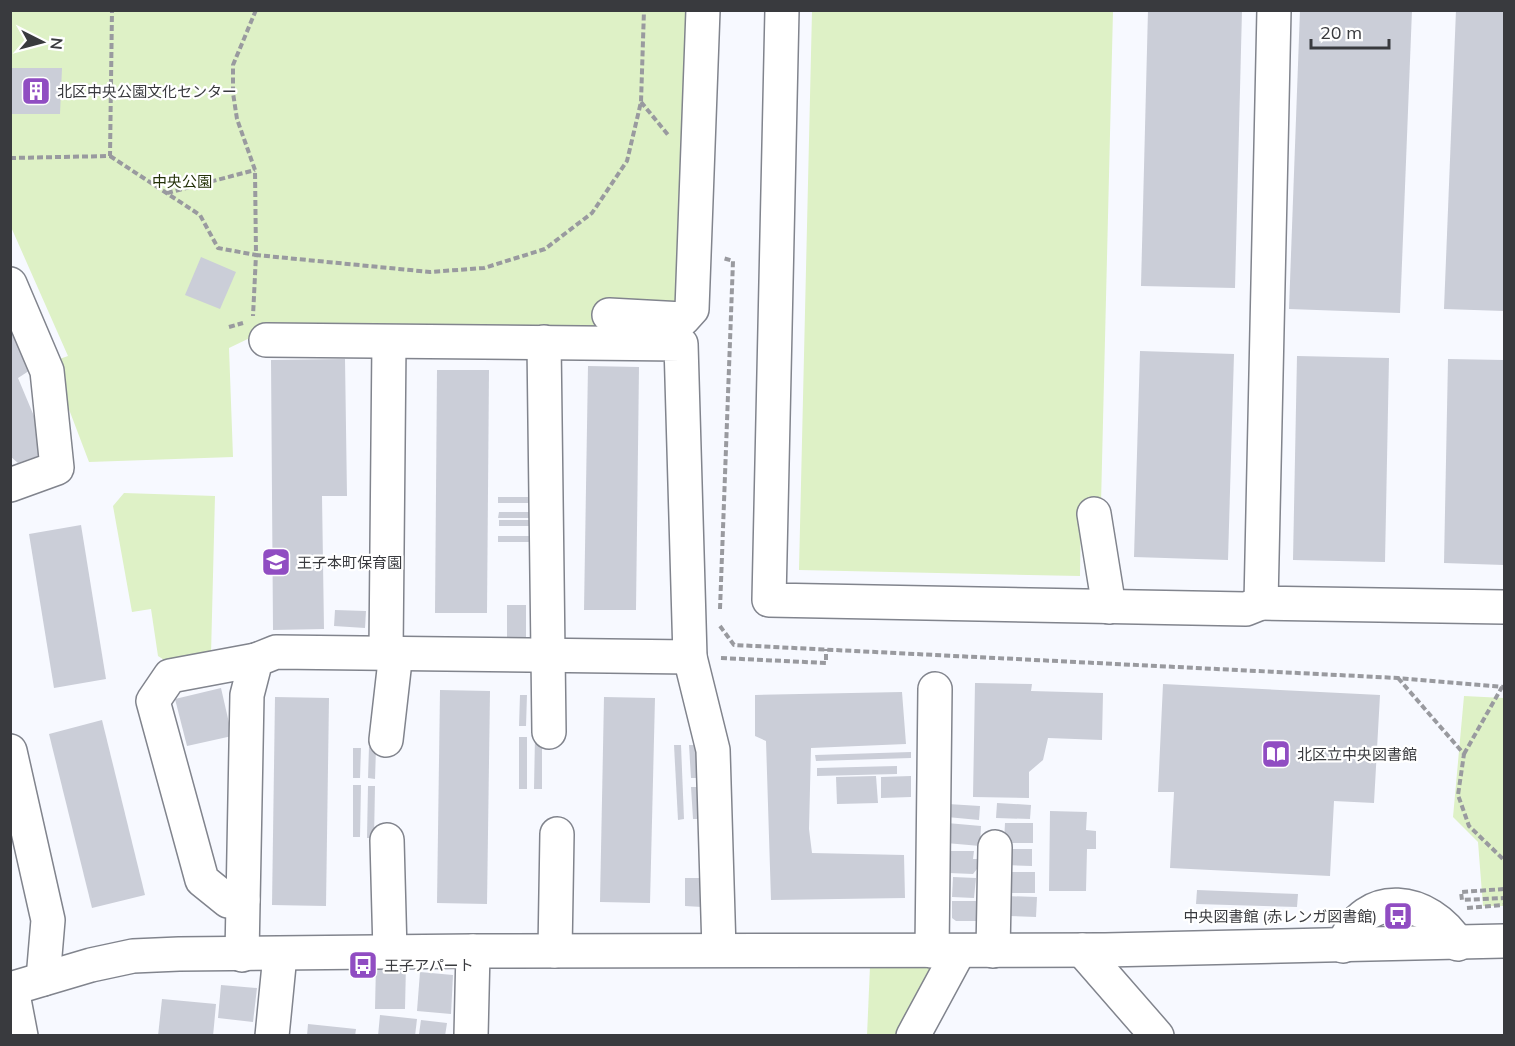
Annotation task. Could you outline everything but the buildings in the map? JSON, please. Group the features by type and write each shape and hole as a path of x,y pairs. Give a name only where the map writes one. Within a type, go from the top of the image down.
{"street":[{"path":"609,315 683,319 692,309 703,10"},
{"path":"782,10 769,600 1246,609 1261,603 1504,607"},
{"path":"1261,603 1274,10"},
{"path":"10,284 47,370 57,468 10,485"},
{"path":"266,340 681,344 690,657 713,750 719,950"},
{"path":"386,740 391,652 389,342"},
{"path":"544,342 549,732"},
{"path":"1094,514 1109,607"},
{"path":"243,900 228,901 202,880 153,701 170,676 256,660 276,652 690,657"},
{"path":"242,955 247,695 256,660"},
{"path":"914,1035 946,951 935,689"},
{"path":"10,751 48,920 43,979"},
{"path":"555,951 557,834"},
{"path":"387,840 390,952"},
{"path":"993,951 995,847"},
{"path":"21,1035 11,989 133,957 473,951 1082,950 1458,944 1504,941"},
{"path":"1082,950 1143,1030"},
{"path":"471,1035 473,951"},
{"path":"272,1035 280,955"}],"path":[{"path":"110,156 112,10"},
{"path":"229,327 253,320 256,255 255,170 237,119 233,93 233,65 256,10"},
{"path":"10,158 110,156 200,215 218,248 256,255 430,272 484,268 545,249 592,213 627,161 641,102 644,10"},
{"path":"167,193 255,170"},
{"path":"690,657 826,663 826,649"},
{"path":"1398,678 1464,754"},
{"path":"1502,687 1464,754 1458,795 1469,826 1504,860"},
{"path":"1504,889 1461,892 1462,900 1504,898"}],"green space":[{"name":"中央公園","path":"10,11 694,11 681,308 598,337 260,333 229,348 233,457 89,462 51,362 68,356 11,227"},
{"path":"812,11 1113,11 1101,504 1081,505 1080,576 799,570"},
{"path":"124,493 215,496 211,655 172,665 158,656 151,609 132,612 113,506"},
{"path":"1464,696 1504,698 1504,906 1483,906 1478,842 1453,817"},
{"path":"929,963 935,972 899,1035 867,1036 870,966"}],"place":[{"name":"北区中央公園文化センター","path":"36,91"},
{"name":"王子本町保育園","path":"276,562"},
{"name":"北区立中央図書館","path":"1276,754"},
{"name":"中央図書館 (赤レンガ図書館)","path":"1398,916"},
{"name":"王子アパート","path":"363,965"}]}
